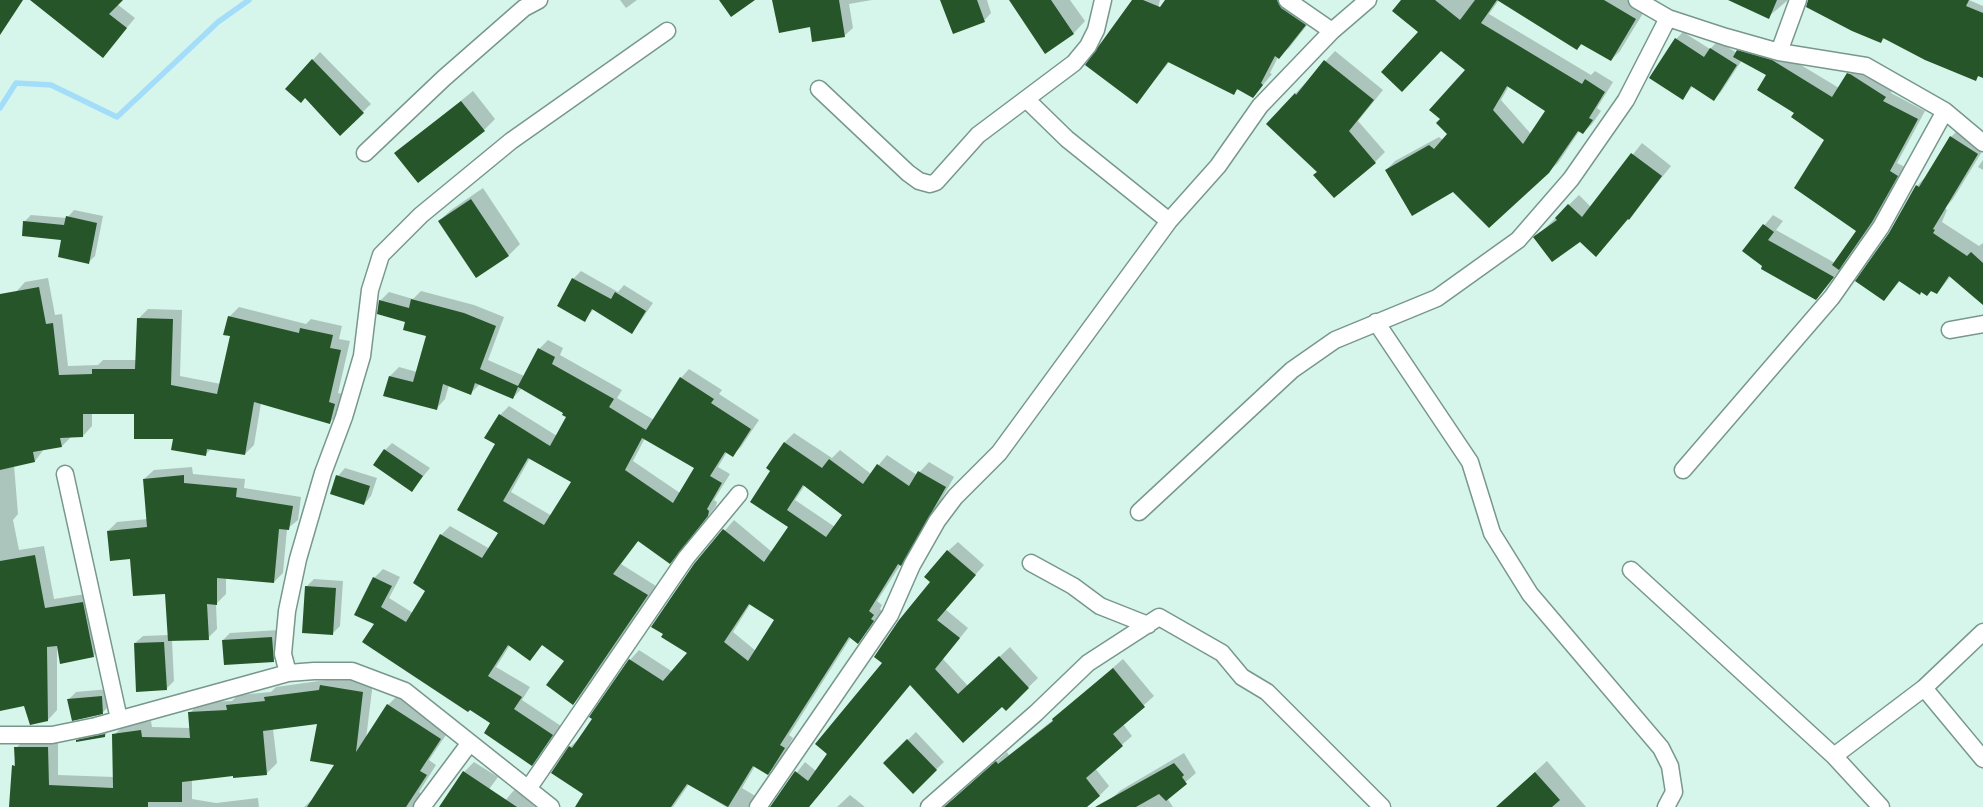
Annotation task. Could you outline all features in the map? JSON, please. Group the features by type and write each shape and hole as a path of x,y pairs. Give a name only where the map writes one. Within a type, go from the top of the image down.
{"street":[{"path":"366,152 444,78 524,8 539,0"},
{"path":"819,89 908,172 919,181 930,184 936,182 978,135 1061,74 1082,54 1096,30 1103,0"},
{"path":"1287,0 1332,31"},
{"path":"758,807 890,615 912,565 937,521 955,497 999,453 1169,220 1218,166 1260,106 1332,31 1368,0"},
{"path":"1637,0 1668,18 1779,52 1866,66 1945,111 1983,143"},
{"path":"1779,52 1798,0"},
{"path":"1139,512 1292,370 1336,340 1437,298 1518,240 1571,179 1626,100 1668,18"},
{"path":"288,673 283,654 287,611 298,559 322,473 344,417 362,356 370,290 381,255 421,215 511,142 667,31"},
{"path":"1027,100 1067,139 1169,220"},
{"path":"1682,470 1832,297 1881,227 1945,111"},
{"path":"1376,322 1470,462 1492,533 1530,594 1661,748 1670,766 1674,792 1666,807"},
{"path":"1950,330 1983,324"},
{"path":"64,474 119,719"},
{"path":"528,790 686,558 739,494"},
{"path":"1031,563 1073,586 1100,606 1148,625"},
{"path":"1631,570 1834,756 1881,807"},
{"path":"929,807 1036,713 1088,663 1159,618 1222,652 1242,677 1267,692 1382,807"},
{"path":"1834,756 1924,688 1983,632"},
{"path":"0,735 52,735 119,719 288,673 314,671 352,672 405,691 469,744 551,807"},
{"path":"1924,688 1983,759"},
{"path":"422,807 469,744"}],"building":[{"path":"0,0 23,0 0,35"},
{"path":"30,0 123,0 109,14 127,28 103,58"},
{"path":"719,0 755,0 731,17"},
{"path":"772,0 839,0 845,37 812,42 810,27 779,33"},
{"path":"940,0 977,0 985,22 953,34"},
{"path":"1009,0 1051,0 1074,34 1045,54"},
{"path":"1132,0 1143,0 1160,7 1165,0 1277,0 1281,8 1306,25 1279,59 1275,56 1261,83 1263,85 1253,98 1237,89 1234,95 1168,62 1137,104 1085,65"},
{"path":"1401,0 1435,0 1460,20 1475,0 1497,0 1481,23 1582,84 1585,79 1605,92 1589,118 1593,120 1583,134 1578,131 1549,173 1489,228 1453,192 1412,216 1385,170 1429,145 1434,149 1447,134 1436,123 1440,119 1429,110 1465,70 1441,51 1402,92 1381,72 1418,32 1392,11","holes":["1507,86 1545,111 1523,144 1493,110"]},
{"path":"1497,0 1604,0 1636,19 1611,61 1581,44 1577,50"},
{"path":"1728,0 1777,0 1769,19"},
{"path":"1808,0 1969,0 1966,6 1983,13 1983,78 1978,76 1976,81 1925,60 1883,38 1881,43 1852,31 1806,7"},
{"path":"1675,38 1704,57 1710,48 1737,65 1714,101 1691,86 1683,100 1649,78"},
{"path":"1737,50 1772,60 1832,97 1847,73 1850,74 1886,97 1883,101 1918,119 1890,171 1898,176 1872,222 1839,270 1832,265 1856,231 1794,188 1824,140 1791,117 1794,113 1757,90 1766,75 1733,57"},
{"path":"312,59 364,113 340,136 305,98 301,103 285,89"},
{"path":"1324,60 1374,100 1349,131 1376,163 1334,198 1313,175 1317,172 1266,124 1295,93 1296,95"},
{"path":"461,101 485,131 418,183 394,153"},
{"path":"1950,136 1978,154 1933,229 1935,230 1933,233 1967,256 1971,252 1983,263 1983,305 1949,276 1937,294 1931,291 1927,296 1921,292 1920,295 1899,281 1884,301 1855,281 1889,233 1916,185 1919,187"},
{"path":"1631,153 1662,176 1629,220 1596,257 1580,242 1552,262 1533,237 1557,220 1555,218 1568,204 1582,217"},
{"path":"471,199 509,256 476,278 438,221"},
{"path":"66,216 97,223 89,264 58,257 61,240 22,236 23,221 64,225"},
{"path":"1763,224 1774,232 1768,240 1834,277 1816,300 1761,269 1762,266 1742,251"},
{"path":"572,278 611,299 615,292 646,311 632,334 592,309 585,322 557,306"},
{"path":"39,287 46,324 53,323 59,375 92,374 92,369 135,369 137,318 173,319 171,385 217,394 230,336 223,335 228,316 299,333 300,328 333,335 330,348 341,350 329,402 335,404 330,424 254,402 245,455 207,449 206,456 171,450 173,439 134,439 134,414 83,414 83,437 60,438 62,447 33,452 35,462 0,470 0,294"},
{"path":"411,299 464,313 496,326 480,369 518,386 538,348 555,357 552,364 614,399 609,407 646,430 680,377 714,399 711,403 751,429 733,457 725,452 710,476 722,483 707,509 709,511 708,516 670,564 638,541 613,574 648,595 573,705 546,685 564,661 542,645 530,661 508,645 488,676 522,697 514,709 553,735 532,766 484,733 490,723 470,710 468,712 362,642 374,624 354,615 373,577 392,586 381,607 406,622 425,591 413,583 440,534 482,558 498,533 457,510 495,444 484,438 499,414 550,446 566,417 562,415 563,413 518,387 513,399 475,383 471,395 443,384 437,410 383,396 389,376 413,382 426,336 403,330 405,322 377,314 379,300 409,308","holes":["642,438 694,468 673,503 625,470","528,458 571,482 544,525 503,501"]},
{"path":"784,442 822,468 829,459 863,484 877,464 909,486 918,471 946,487 901,566 898,564 869,611 874,615 871,619 874,621 858,644 849,637 780,745 785,748 768,775 753,766 728,807 687,784 671,807 575,807 583,794 551,773 569,746 572,748 592,719 589,717 629,659 663,681 687,653 661,637 663,634 651,627 694,564 723,529 764,562 788,527 750,502 770,471 766,468","holes":["803,485 842,515 826,537 787,510","749,604 774,620 748,661 724,642"]},
{"path":"384,449 423,476 412,492 373,465"},
{"path":"184,475 184,483 237,488 236,497 293,506 289,530 279,529 274,583 217,578 217,605 207,604 209,640 168,641 165,594 133,596 130,559 110,561 107,531 147,527 143,479"},
{"path":"336,475 370,486 364,505 330,494"},
{"path":"947,550 976,575 937,620 960,638 935,669 958,694 999,656 1029,688 1006,711 1002,707 963,743 910,685 809,807 770,807 795,771 808,781 827,754 815,744 882,663 874,657 899,620 930,582 924,577"},
{"path":"35,555 45,608 83,602 94,657 60,664 57,646 47,647 48,721 30,725 24,706 0,711 0,561"},
{"path":"305,586 336,588 333,635 302,633"},
{"path":"272,637 274,662 224,665 222,640"},
{"path":"164,642 167,690 136,692 134,643"},
{"path":"1113,668 1145,707 1113,734 1123,746 1086,778 1100,796 1087,807 944,807 996,761 998,764 1053,721 1052,719"},
{"path":"320,685 363,692 356,752 387,704 441,739 420,771 427,775 406,807 307,807 334,765 310,761 317,724 263,731 267,775 233,778 233,776 182,782 182,802 148,802 148,807 9,807 12,765 15,766 14,747 48,747 49,785 113,788 112,734 141,730 142,737 190,738 188,712 227,710 226,705 265,701 264,697 319,690"},
{"path":"102,696 103,714 72,721 67,699"},
{"path":"105,734 105,737 76,742 76,740"},
{"path":"907,739 937,770 913,794 883,763"},
{"path":"1174,763 1184,775 1182,777 1187,784 1166,801 1159,794 1136,807 1095,807"},
{"path":"463,771 517,807 439,807"},
{"path":"1535,772 1560,800 1552,807 1496,807"}],"waterway":[{"path":"0,108 16,83 51,85 117,117 218,22 249,0"}]}
